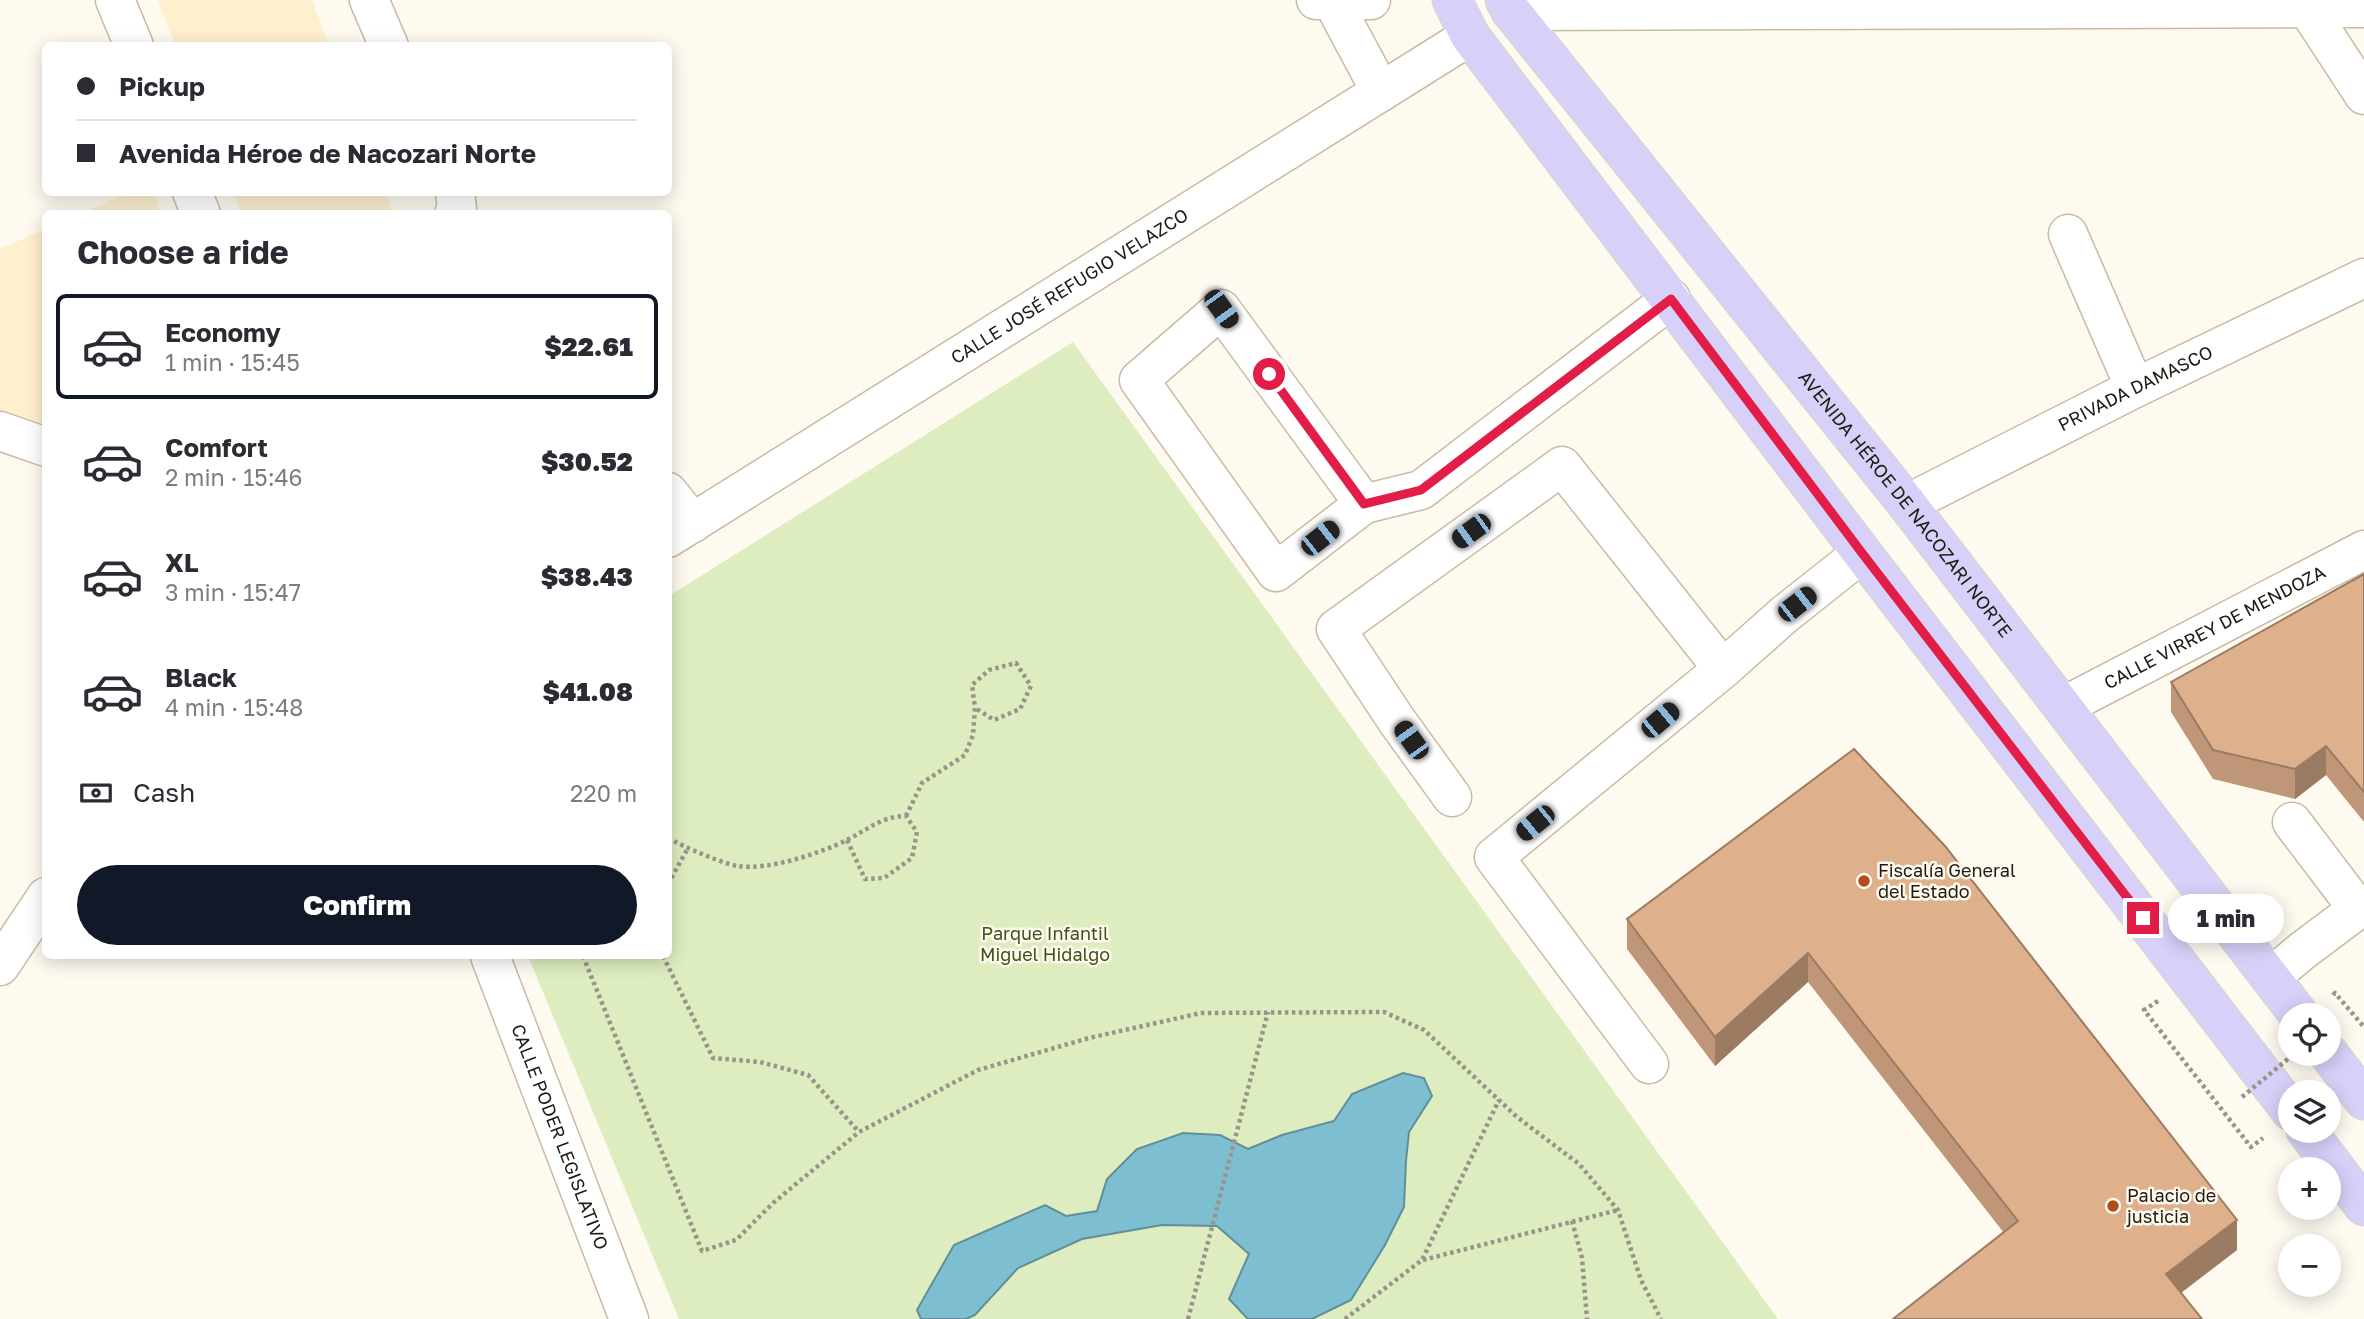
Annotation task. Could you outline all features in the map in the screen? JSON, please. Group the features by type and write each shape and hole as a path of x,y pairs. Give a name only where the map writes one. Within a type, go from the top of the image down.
{"main road":[{"path":"1452,0 1471,36 1862,553 2278,1094"},
{"name":"AVENIDA HÉROE DE NACOZARI NORTE","path":"1514,4 2064,706 2290,1003"},
{"path":"2338,1066 2364,1100"},
{"path":"2316,1143 2364,1206"}],"street":[{"path":"115,0 132,42"},
{"path":"369,0 387,42"},
{"path":"1325,1 1371,0"},
{"path":"1325,1 1381,92"},
{"path":"1514,4 2305,4 2364,8"},
{"path":"2305,4 2364,95"},
{"name":"CALLE JOSÉ REFUGIO VELAZCO","path":"681,530 1471,36"},
{"path":"2068,234 2135,387"},
{"name":"PRIVADA DAMASCO","path":"1907,504 2135,387 2364,278"},
{"path":"1364,504 1221,309 1139,380 1276,572 1364,504 1421,490 1671,299"},
{"path":"0,432 42,446"},
{"path":"1452,797 1336,629 1562,466 1723,669"},
{"path":"672,504 681,530"},
{"name":"CALLE VIRREY DE MENDOZA","path":"2064,706 2364,550"},
{"path":"1648,1064 1494,857 1862,553"},
{"path":"2271,977 2302,951 2361,912 2292,822"},
{"path":"0,966 42,903"},
{"name":"CALLE PODER LEGISLATIVO","path":"491,959 629,1319"}],"path":[{"path":"906,816 922,783 965,755 973,734 975,708 972,685 989,670 1016,663 1031,686 1020,709 994,720 975,708"},
{"path":"672,840 738,866 778,865 847,840 892,816 906,816"},
{"path":"847,840 866,879 884,878 912,858 917,832 906,816"},
{"path":"672,877 689,848"},
{"path":"584,959 702,1251 736,1240 773,1203 859,1132 978,1070 1089,1038 1201,1013 1384,1012 1424,1030 1517,1117 1579,1164 1618,1210 1641,1280 1661,1319"},
{"path":"664,959 713,1058 760,1062 808,1075 859,1132"},
{"path":"1188,1319 1268,1012"},
{"path":"2242,1097 2279,1066"},
{"path":"1423,1260 1499,1100"},
{"path":"1345,1319 1423,1260 1618,1210"},
{"path":"1572,1221 1582,1258 1587,1319"}],"shaded area":[{"path":"158,0 312,0 328,42 174,42"},
{"path":"122,196 154,196 160,210 89,210"},
{"path":"234,196 386,196 392,210 240,210"},
{"path":"42,230 42,430 0,415 0,249"}],"green space":[{"name":"Parque Infantil Miguel Hidalgo","path":"1073,342 1778,1319 679,1319 529,959 672,959 672,594"}],"water":[{"path":"1403,1073 1424,1078 1432,1096 1409,1132 1404,1207 1385,1245 1351,1300 1312,1319 1248,1319 1229,1299 1249,1254 1217,1226 1162,1225 1082,1239 1018,1268 975,1315 966,1319 921,1319 917,1310 954,1245 1045,1205 1066,1216 1097,1211 1107,1179 1137,1149 1183,1133 1220,1135 1248,1149 1282,1135 1334,1121 1352,1094"}],"building":[{"path":"2364,574 2364,792 2326,746 2295,769 2213,750 2171,682"},
{"path":"1854,749 1945,846 2237,1220 2166,1274 2202,1319 1893,1319 2018,1221 1808,953 1715,1037 1627,919"}],"place":[{"name":"Fiscalía General del Estado","path":"1864,881"},
{"name":"Palacio de justicia","path":"2113,1206"}],"route":[{"path":"1269,374 1364,504 1421,490 1671,299 1862,553 2143,918"}]}
